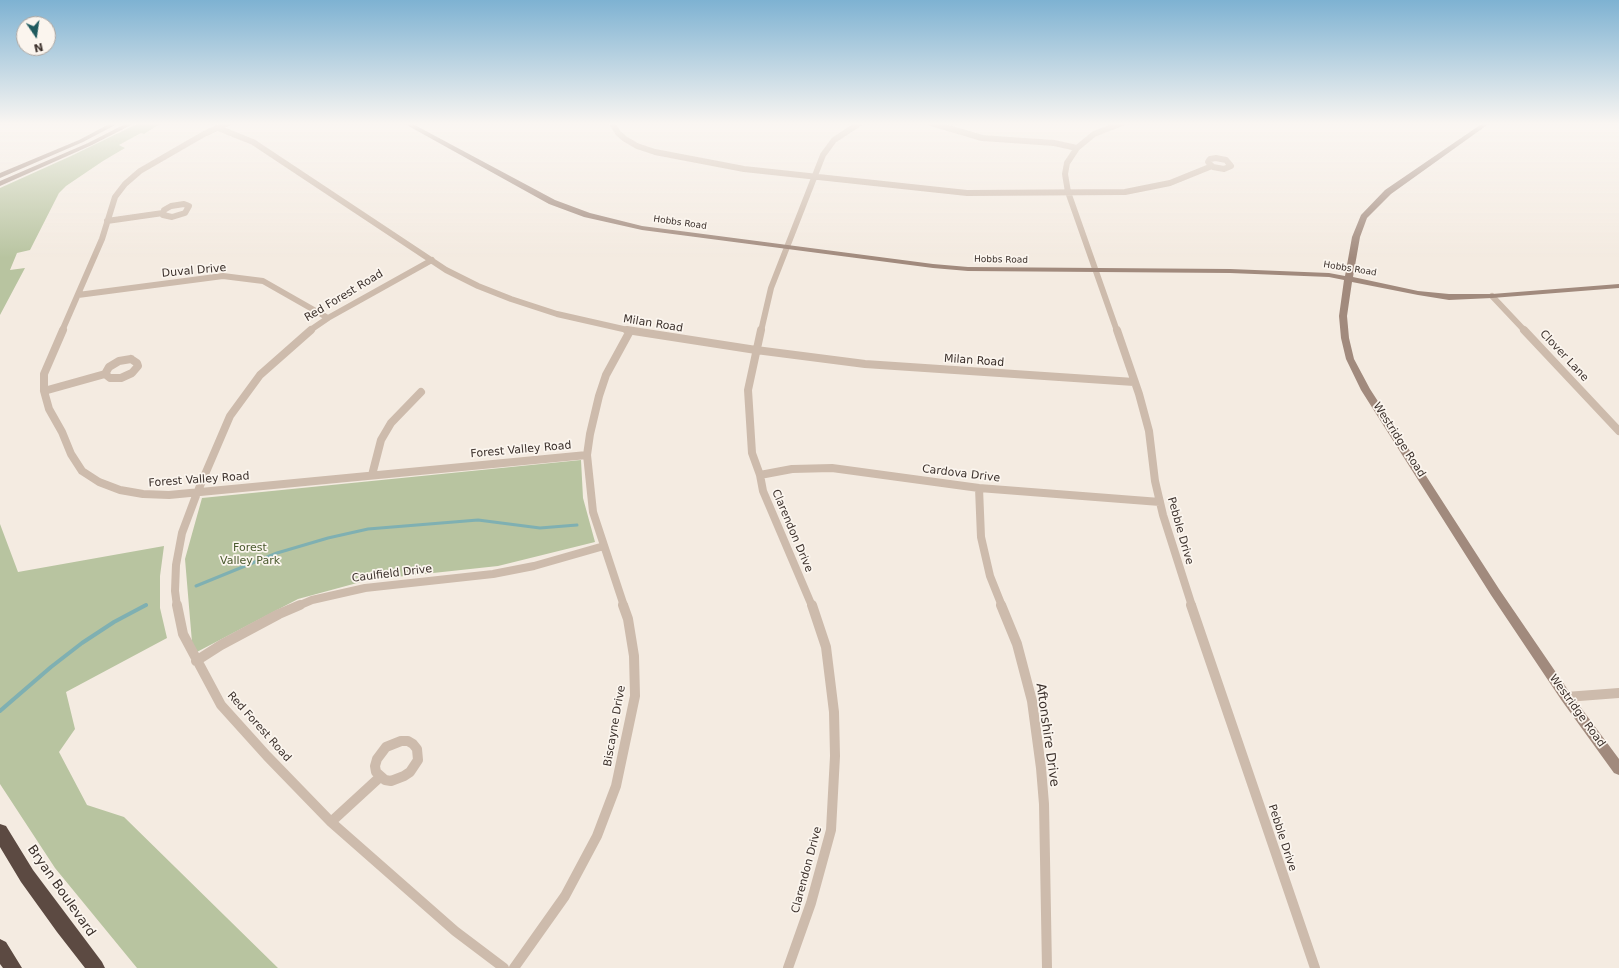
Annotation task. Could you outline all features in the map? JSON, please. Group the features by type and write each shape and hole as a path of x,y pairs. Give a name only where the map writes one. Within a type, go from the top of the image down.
{"highway":[{"name":"Bryan Boulevard","path":"0,832 27,876 63,926 96,968"},
{"path":"0,948 13,968"}],"street":[{"path":"0,176 18,168"},
{"path":"0,184 36,168"},
{"name":"Forest Valley Road","path":"144,168 117,192 102,239 44,374 44,391 49,409 62,432 71,454 82,471 99,482 120,490 143,494 169,495 587,455"},
{"name":"Milan Road","path":"293,168 453,274 511,299 557,314 630,331 756,350 865,364 1134,382"},
{"name":"Hobbs Road","path":"489,168 552,202 587,215 614,222 642,228 933,266 968,269 1243,271 1329,275 1431,295 1461,297 1619,286"},
{"path":"740,168 968,193 1125,192 1181,180 1207,168"},
{"name":"Clarendon Drive","path":"788,968 811,903 830,830 835,756 834,712 826,647 809,596 763,491 760,475 752,453 748,390 771,288 818,168"},
{"name":"Pebble Drive","path":"1066,168 1065,174 1068,192 1134,382 1149,431 1155,481 1181,575 1315,968"},
{"name":"Westridge Road","path":"1422,168 1396,186 1371,208 1364,217 1356,237 1348,278 1343,316 1345,338 1350,359 1359,378 1495,592 1566,697 1619,769"},
{"path":"107,221 163,213"},
{"name":"Red Forest Road","path":"432,260 328,318 303,336 278,358 260,375 244,395 230,416 197,493 182,533 176,565 175,592 183,634 196,661 221,705 267,756 331,822 455,931 504,968"},
{"name":"Duval Drive","path":"78,295 203,278 230,277 263,282 328,318"},
{"name":"Clover Lane","path":"1492,296 1619,431"},
{"name":"Biscayne Drive","path":"514,968 565,896 597,836 616,786 634,696 634,656 628,618 593,512 587,455 598,396 606,375 630,331"},
{"path":"44,391 105,374"},
{"path":"372,475 381,440 392,423 421,392"},
{"name":"Cardova Drive","path":"760,475 792,469 832,468 979,488 1160,502"},
{"name":"Aftonshire Drive","path":"979,488 981,537 990,576 1017,644 1032,701 1044,804 1047,968"},
{"name":"Caulfield Drive","path":"196,661 221,645 279,614 312,600 365,588 493,574 534,566 604,546"},
{"path":"1566,697 1619,693"},
{"path":"401,741 408,741 413,744 417,749 418,754 415,766 410,772 404,776 391,780 380,777 376,772 375,766 377,759 384,750 393,743 401,741"},
{"path":"331,822 380,777"}],"green space":[{"path":"44,168 92,168 66,186 59,193 30,250 17,253 10,270 25,268 0,315 0,188"},
{"name":"Forest Valley Park","path":"581,460 583,498 595,542 498,566 368,580 298,599 193,654 185,559 202,498"},
{"path":"0,524 18,572 164,546 160,576 160,608 167,638 66,692 75,729 59,752 87,805 124,817 278,968 137,968 55,868 0,784"}],"waterway":[{"path":"196,586 277,553 328,538 368,529 478,520 540,528 577,525"},
{"path":"0,711 51,667 82,643 114,622 146,605 144,606"}]}
